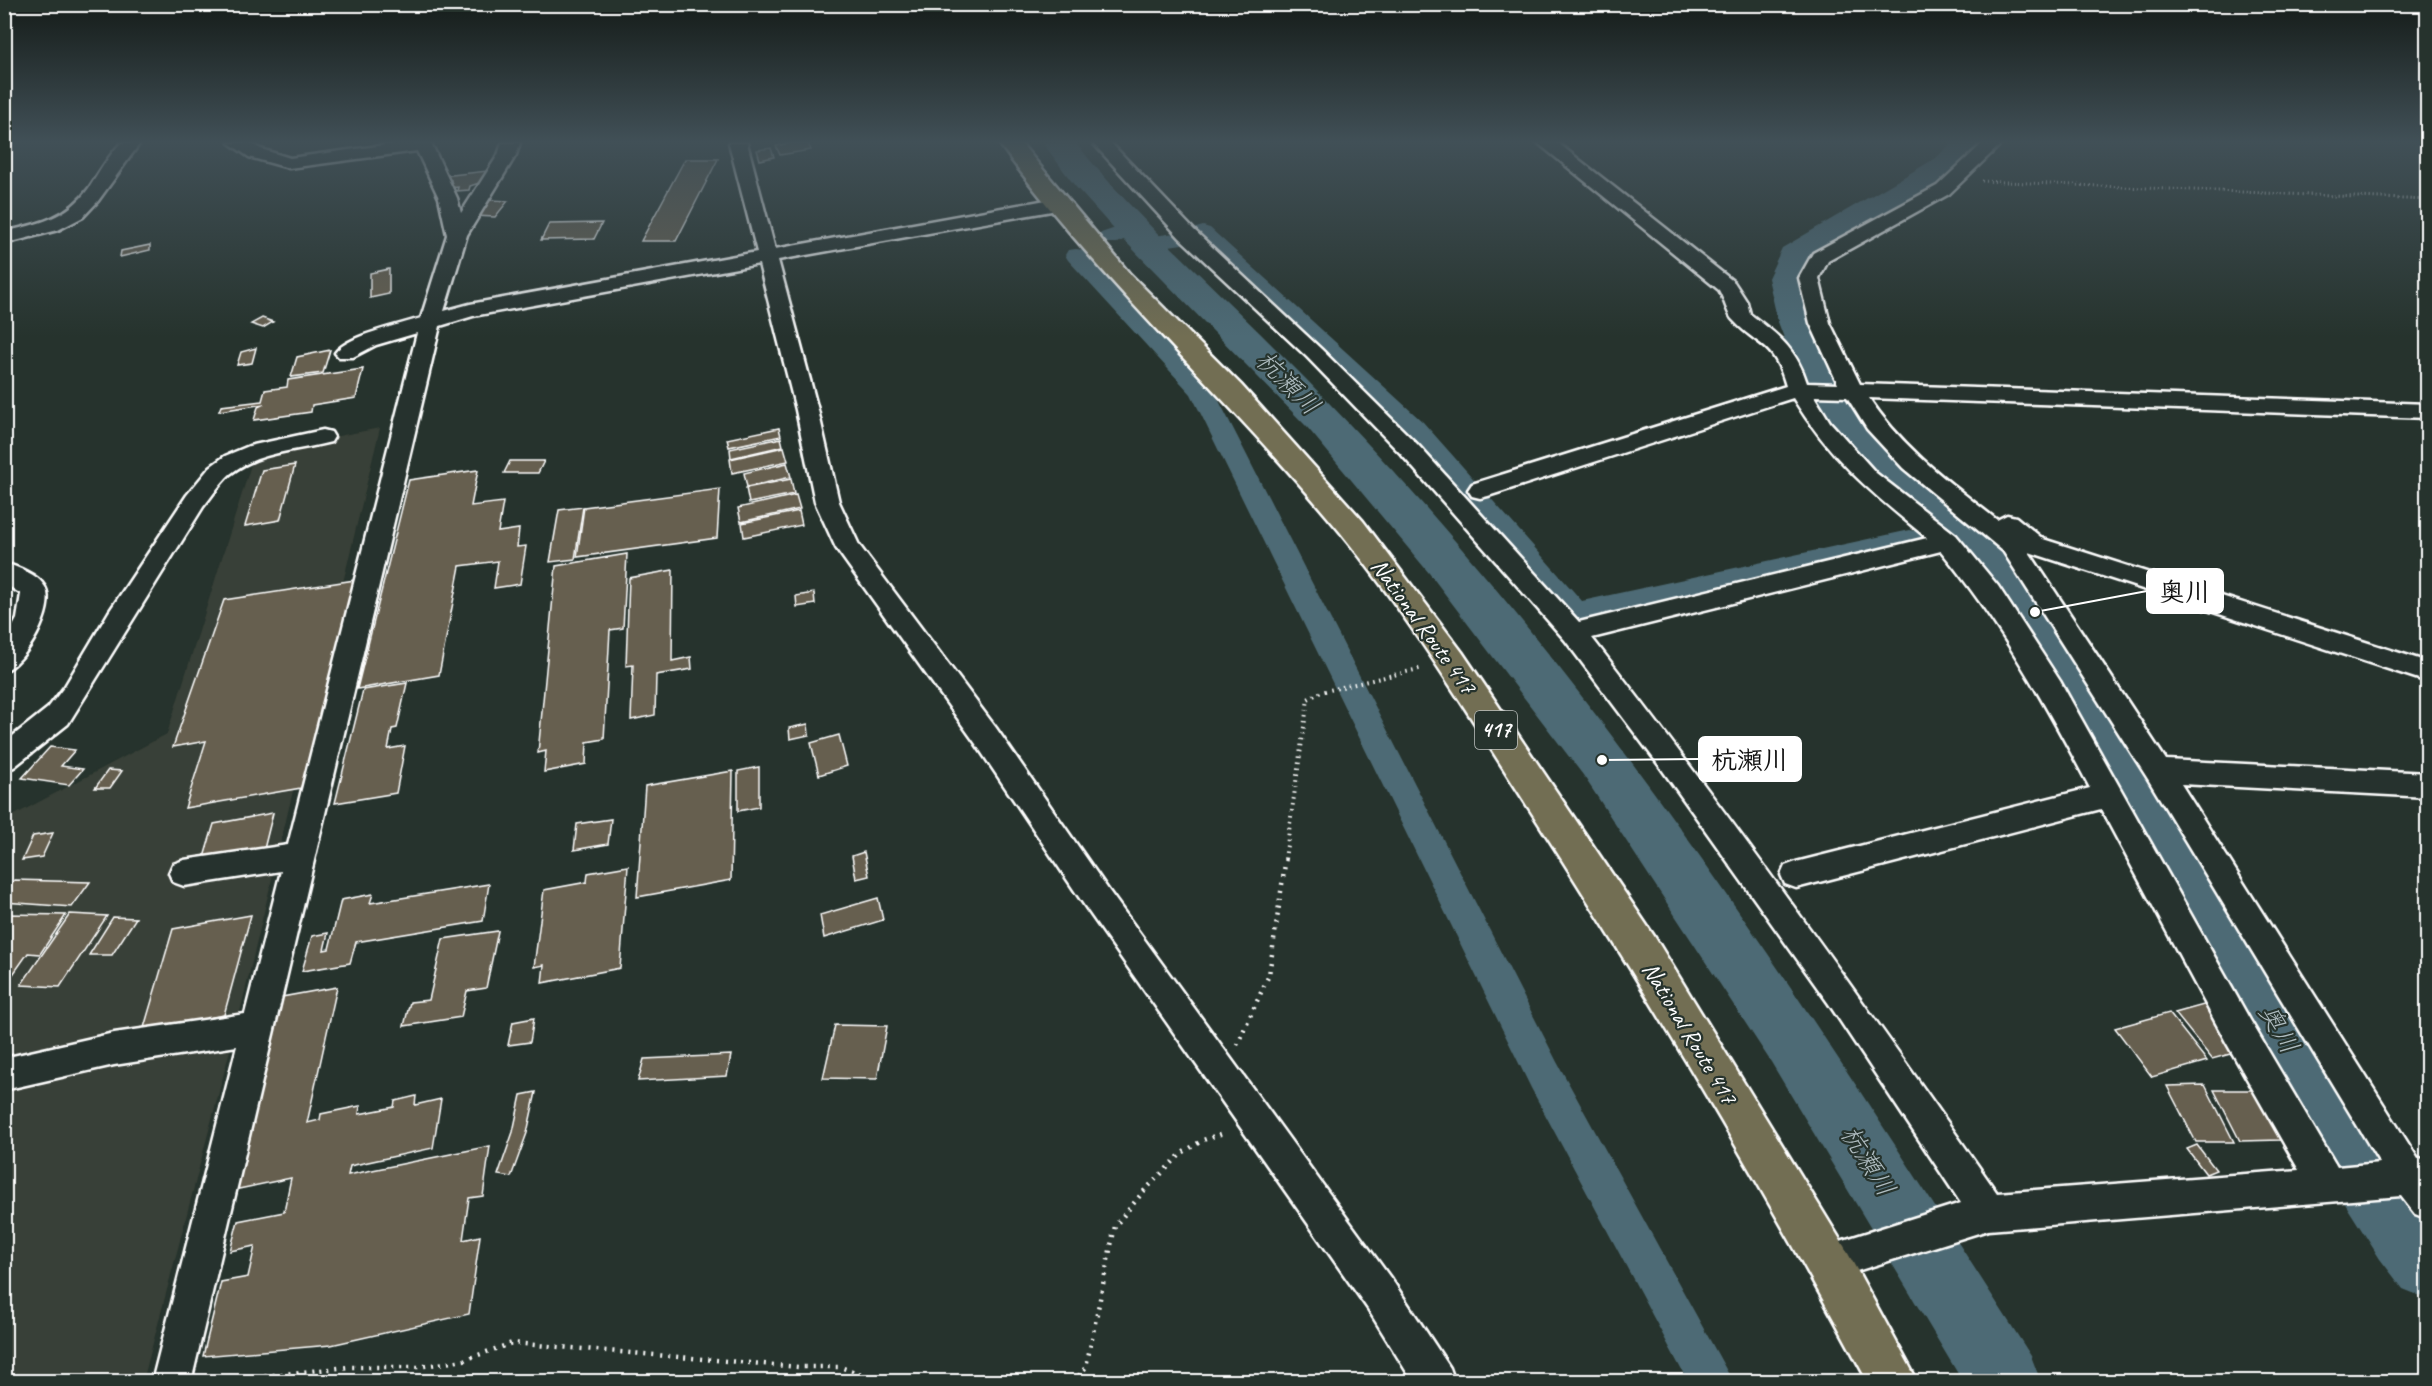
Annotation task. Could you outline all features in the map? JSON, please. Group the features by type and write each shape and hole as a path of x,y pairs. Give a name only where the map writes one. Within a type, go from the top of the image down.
{"highway":[{"name":"National Route 417","path":"1060,208 1121,279 1232,391 1353,528 1451,661 1640,948 1837,1259 1894,1382"}],"street":[{"path":"4,238 59,222 77,213 81,208"},
{"path":"451,208 458,235"},
{"path":"171,1382 431,320 458,235 475,208"},
{"path":"754,208 807,410 827,502 848,548 986,736 1262,1127 1381,1296 1436,1382"},
{"path":"346,353 369,341 431,320 470,310 1036,208"},
{"path":"1162,208 1187,234 1314,353 1409,449 1574,633 1671,760 1840,994 1979,1214"},
{"path":"1628,208 1727,286 1737,302 1740,316 1775,343 1790,362 1798,389 1822,428 1868,478 1947,541 1995,602 2050,688 2238,1031 2327,1184"},
{"path":"1911,208 1820,257 1809,278 1820,323 1848,389 1875,424 1911,463 1979,515 2012,545 2158,771 2415,1183"},
{"path":"1480,490 1798,389 2427,411"},
{"path":"4,759 58,716 195,501 222,470 243,457 273,446 323,437"},
{"path":"1979,515 1998,516 2034,544 2427,672"},
{"path":"1574,633 1947,541"},
{"path":"4,572 20,579 34,590 35,605 24,631 4,661"},
{"path":"2158,771 2427,785"},
{"path":"1796,875 2109,795"},
{"path":"184,873 300,856"},
{"path":"4,1074 114,1049 259,1027"},
{"path":"1837,1259 1979,1214 2186,1198 2327,1184 2415,1183"}],"path":[{"path":"1222,1072 1269,975 1308,699 1321,692 1451,661"},
{"path":"1074,1382 1086,1367 1115,1226 1143,1192 1182,1153 1203,1140 1228,1132 1262,1127"},
{"path":"209,1382 348,1367 418,1367 464,1360 512,1343 799,1367 840,1367 885,1382"}],"shaded area":[{"path":"380,428 240,1012 143,1381 5,1382 5,820 167,734 255,452"}],"building":[{"path":"482,208 503,208 495,217 475,216"},
{"path":"659,208 693,208 676,241 641,241"},
{"path":"602,223 594,239 541,240 549,224"},
{"path":"150,245 150,250 120,257 121,251"},
{"path":"389,269 389,294 370,298 370,273"},
{"path":"262,318 273,322 263,328 251,324"},
{"path":"256,348 252,363 237,365 241,352"},
{"path":"330,350 323,373 291,377 297,357"},
{"path":"363,369 356,398 312,405 311,412 254,420 258,407 264,404 219,411 221,406 262,401 265,390 287,387 288,380"},
{"path":"779,428 781,436 729,447 727,439"},
{"path":"781,438 783,446 731,458 730,449"},
{"path":"784,447 788,461 732,473 730,459"},
{"path":"510,461 544,461 538,473 504,473"},
{"path":"787,463 791,477 747,487 744,473"},
{"path":"295,465 280,520 245,526 262,470"},
{"path":"478,470 471,506 503,502 498,532 519,529 517,547 526,546 520,584 494,588 498,561 460,566 439,675 357,689 409,480"},
{"path":"791,479 794,494 749,503 746,488"},
{"path":"720,489 717,538 577,557 584,507"},
{"path":"796,495 800,509 741,522 738,508"},
{"path":"583,507 575,559 550,562 559,510"},
{"path":"799,511 802,525 744,537 742,523"},
{"path":"627,554 623,628 610,630 604,739 587,742 586,764 544,772 546,751 538,753 556,566"},
{"path":"673,570 672,661 691,657 692,669 656,675 655,715 631,720 633,665 626,666 629,578"},
{"path":"355,580 301,788 185,808 206,741 173,747 224,600"},
{"path":"814,593 815,604 797,607 796,596"},
{"path":"407,683 397,728 392,729 388,749 405,746 396,793 335,803 363,690"},
{"path":"808,724 809,735 790,739 789,728"},
{"path":"839,735 847,766 819,775 811,743"},
{"path":"50,747 75,750 61,766 83,769 69,785 22,778"},
{"path":"759,767 759,807 738,811 738,771"},
{"path":"108,770 122,771 110,788 95,788"},
{"path":"733,771 731,880 637,897 645,786"},
{"path":"273,813 263,853 202,864 214,824"},
{"path":"611,819 608,844 574,850 577,824"},
{"path":"53,833 42,857 22,860 33,836"},
{"path":"864,852 869,876 856,879 852,856"},
{"path":"628,866 620,968 542,983 544,965 534,967 544,890 587,882 588,873"},
{"path":"14,880 90,882 72,907 4,902 4,893"},
{"path":"489,884 483,921 356,942 350,963 302,971 312,936 328,933 324,950 329,949 341,900 373,894 370,903"},
{"path":"878,898 883,920 824,938 820,915"},
{"path":"4,914 66,915 40,954 28,953 9,980 4,980 4,966 11,957 4,957"},
{"path":"70,914 107,916 60,987 21,985"},
{"path":"251,915 224,1015 143,1031 173,929"},
{"path":"113,917 136,918 112,955 89,955"},
{"path":"498,931 486,988 467,991 461,1017 404,1026 410,1002 429,1000 443,939"},
{"path":"337,987 307,1123 320,1120 321,1114 360,1106 359,1114 394,1107 395,1101 416,1096 415,1105 441,1099 433,1148 350,1166 348,1175 490,1146 483,1196 469,1198 463,1240 480,1236 469,1314 331,1345 203,1356 221,1282 248,1277 255,1246 230,1251 238,1221 284,1212 291,1178 234,1190 282,997"},
{"path":"2207,1004 2229,1038 2224,1039 2234,1053 2212,1059 2175,1013"},
{"path":"2169,1013 2207,1061 2152,1077 2115,1028"},
{"path":"534,1018 530,1042 508,1045 513,1022"},
{"path":"835,1025 887,1026 877,1079 823,1078"},
{"path":"731,1055 727,1076 638,1081 644,1059"},
{"path":"2205,1085 2234,1142 2196,1142 2167,1086"},
{"path":"2214,1090 2254,1090 2281,1140 2240,1141"},
{"path":"536,1092 527,1133 511,1177 498,1175 513,1132 521,1095"},
{"path":"2197,1145 2216,1170 2206,1174 2187,1149"}],"waterway":[{"name":"杭瀬川","path":"1114,208 1321,417 1446,561 1602,760 1793,1041 2005,1382"},
{"name":"奥川","path":"1876,208 1795,256 1787,278 1797,322 1821,383 1844,426 1904,487 1986,554 2035,612 2119,750 2336,1130 2404,1235 2428,1264"},
{"path":"1109,238 1133,228"},
{"path":"1203,232 1414,428 1576,613 1910,539"},
{"path":"1149,243 1181,238"},
{"path":"1076,255 1202,391 1544,1075 1712,1382"}],"place":[{"name":"奥川","path":"2035,612"},
{"name":"杭瀬川","path":"1602,760"}]}
